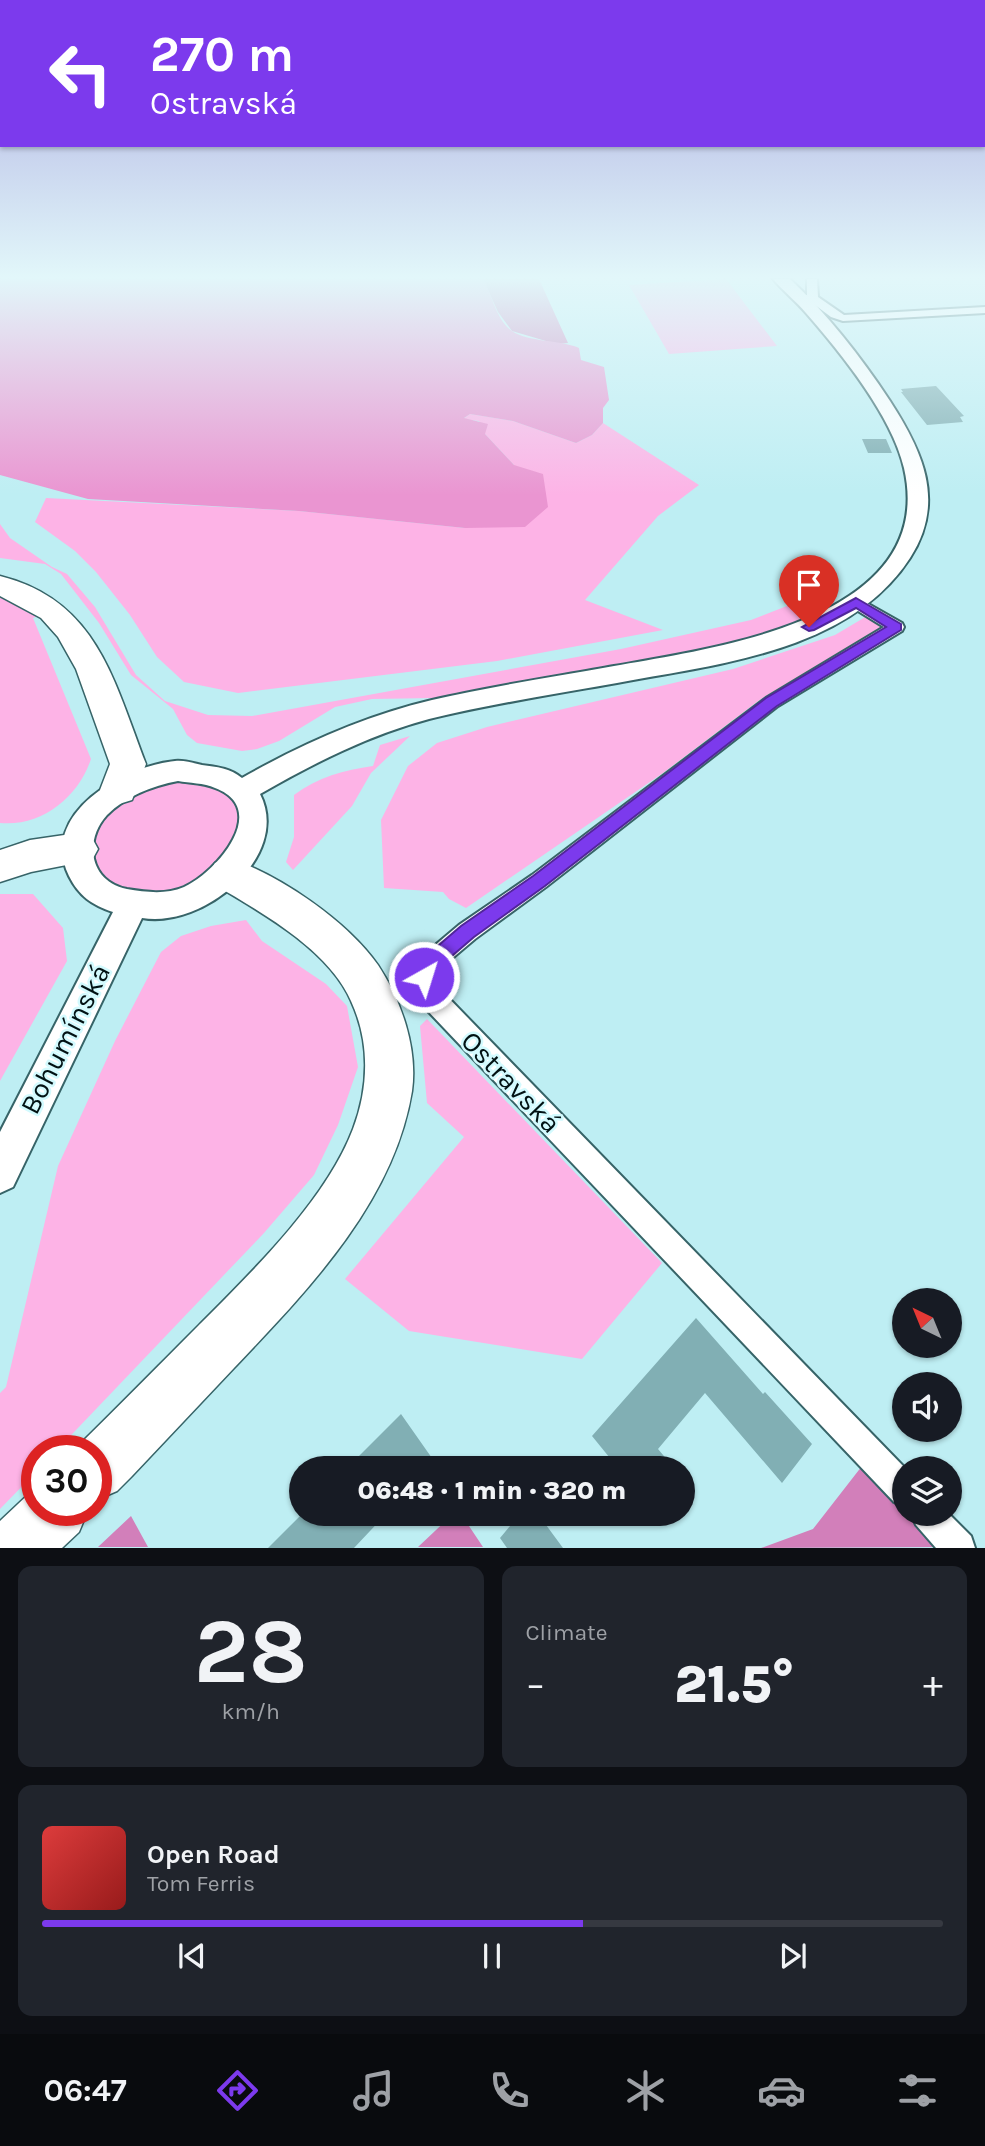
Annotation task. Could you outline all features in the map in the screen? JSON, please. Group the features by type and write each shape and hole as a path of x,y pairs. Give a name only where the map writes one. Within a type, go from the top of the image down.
{"highway":[{"path":"0,585 28,596 52,611 70,631 93,669 128,764 119,790"},
{"path":"10,859 78,849"},
{"path":"112,1453 299,1258 345,1196 378,1129 385,1101 389,1065 379,1011 370,990 348,962 304,919 229,874"},
{"path":"17,1548 40,1526"}],"main road":[{"path":"241,791 311,751 393,720 480,699 757,645 809,627 856,602 887,577 915,529 918,509 916,474 911,455 892,419 846,351"},
{"path":"193,771 220,777 241,791 251,807 253,835 245,855 229,874 216,884 184,900 158,905 132,905 108,898 91,886 80,869 78,849 87,822 101,804 119,790 147,777 193,771"},
{"name":"Bohumínská","path":"0,1174 45,1074 84,1003 132,905"}],"street":[{"name":"Ostravská","path":"856,602 896,627 772,702 550,873 467,932 431,962 425,972 424,981 426,992 433,1001 892,1478"},
{"path":"938,1526 959,1548"}],"shaded area":[{"path":"0,351 580,351 581,360 604,367 609,400 603,408 603,423 592,435 576,443 513,421 470,414 464,418 488,424 485,434 514,465 543,474 548,507 525,527 465,528 299,511 88,499 0,475"},
{"path":"667,351 706,351 669,354"},
{"path":"470,414 513,421 576,443 592,435 603,423 699,485 658,516 585,600 663,630 497,661 238,693 184,682 157,657 130,615 96,572 75,551 35,522 46,498 299,511 465,528 514,465 485,434 479,421 463,419"},
{"path":"0,524 10,538 67,574 95,607 136,675 165,701 208,715 252,716 621,649 751,620 820,593 833,596 834,605 760,637 615,667 434,698 372,699 335,707 279,741 242,751 197,743 187,735 173,709 131,675 99,623 61,574 45,564 0,558"},
{"path":"0,598 22,599 44,613 33,618 91,759 77,786 56,807 43,815 15,823 0,823"},
{"path":"867,616 877,621 880,627 876,634 761,699 663,773 466,908 449,899 443,892 384,888 381,820 408,766 437,743 487,727 733,669 835,635"},
{"path":"410,736 371,773 352,806 293,870 286,862 294,837 294,795 312,783 332,775 373,766 380,745"},
{"path":"187,780 216,787 230,794 235,800 241,815 241,845 183,893 131,896 96,875 90,857 92,838 101,819 117,803 162,782"},
{"path":"0,894 33,894 63,928 67,961 0,1081"},
{"path":"246,920 262,941 326,984 347,1006 358,1067 338,1125 314,1175 264,1233 71,1435 21,1435 21,1487 0,1509 0,1393 6,1387 58,1166 115,1041 161,952 181,936 211,926"},
{"path":"427,1019 662,1263 582,1359 409,1331 345,1279 464,1137 427,1103 420,1026"},
{"path":"862,1466 892,1496 892,1526 921,1526 942,1547 761,1548 813,1529"},
{"path":"131,1516 148,1547 98,1547"},
{"path":"440,1526 469,1526 483,1547 418,1547"}],"building":[{"path":"936,386 964,416 960,417 963,422 927,425 901,392 901,389"},
{"path":"862,439 886,439 892,453 868,453"},
{"path":"696,1318 763,1394 765,1392 812,1444 782,1483 705,1393 658,1449 664,1456 608,1456 592,1436"},
{"path":"401,1414 430,1456 359,1456"},
{"path":"290,1526 375,1526 354,1548 268,1548"},
{"path":"510,1526 547,1526 563,1548 507,1548 500,1538"}],"route":[{"path":"424,977 431,962 467,932 539,881 772,702 874,643 896,627 856,602 809,627"}]}
